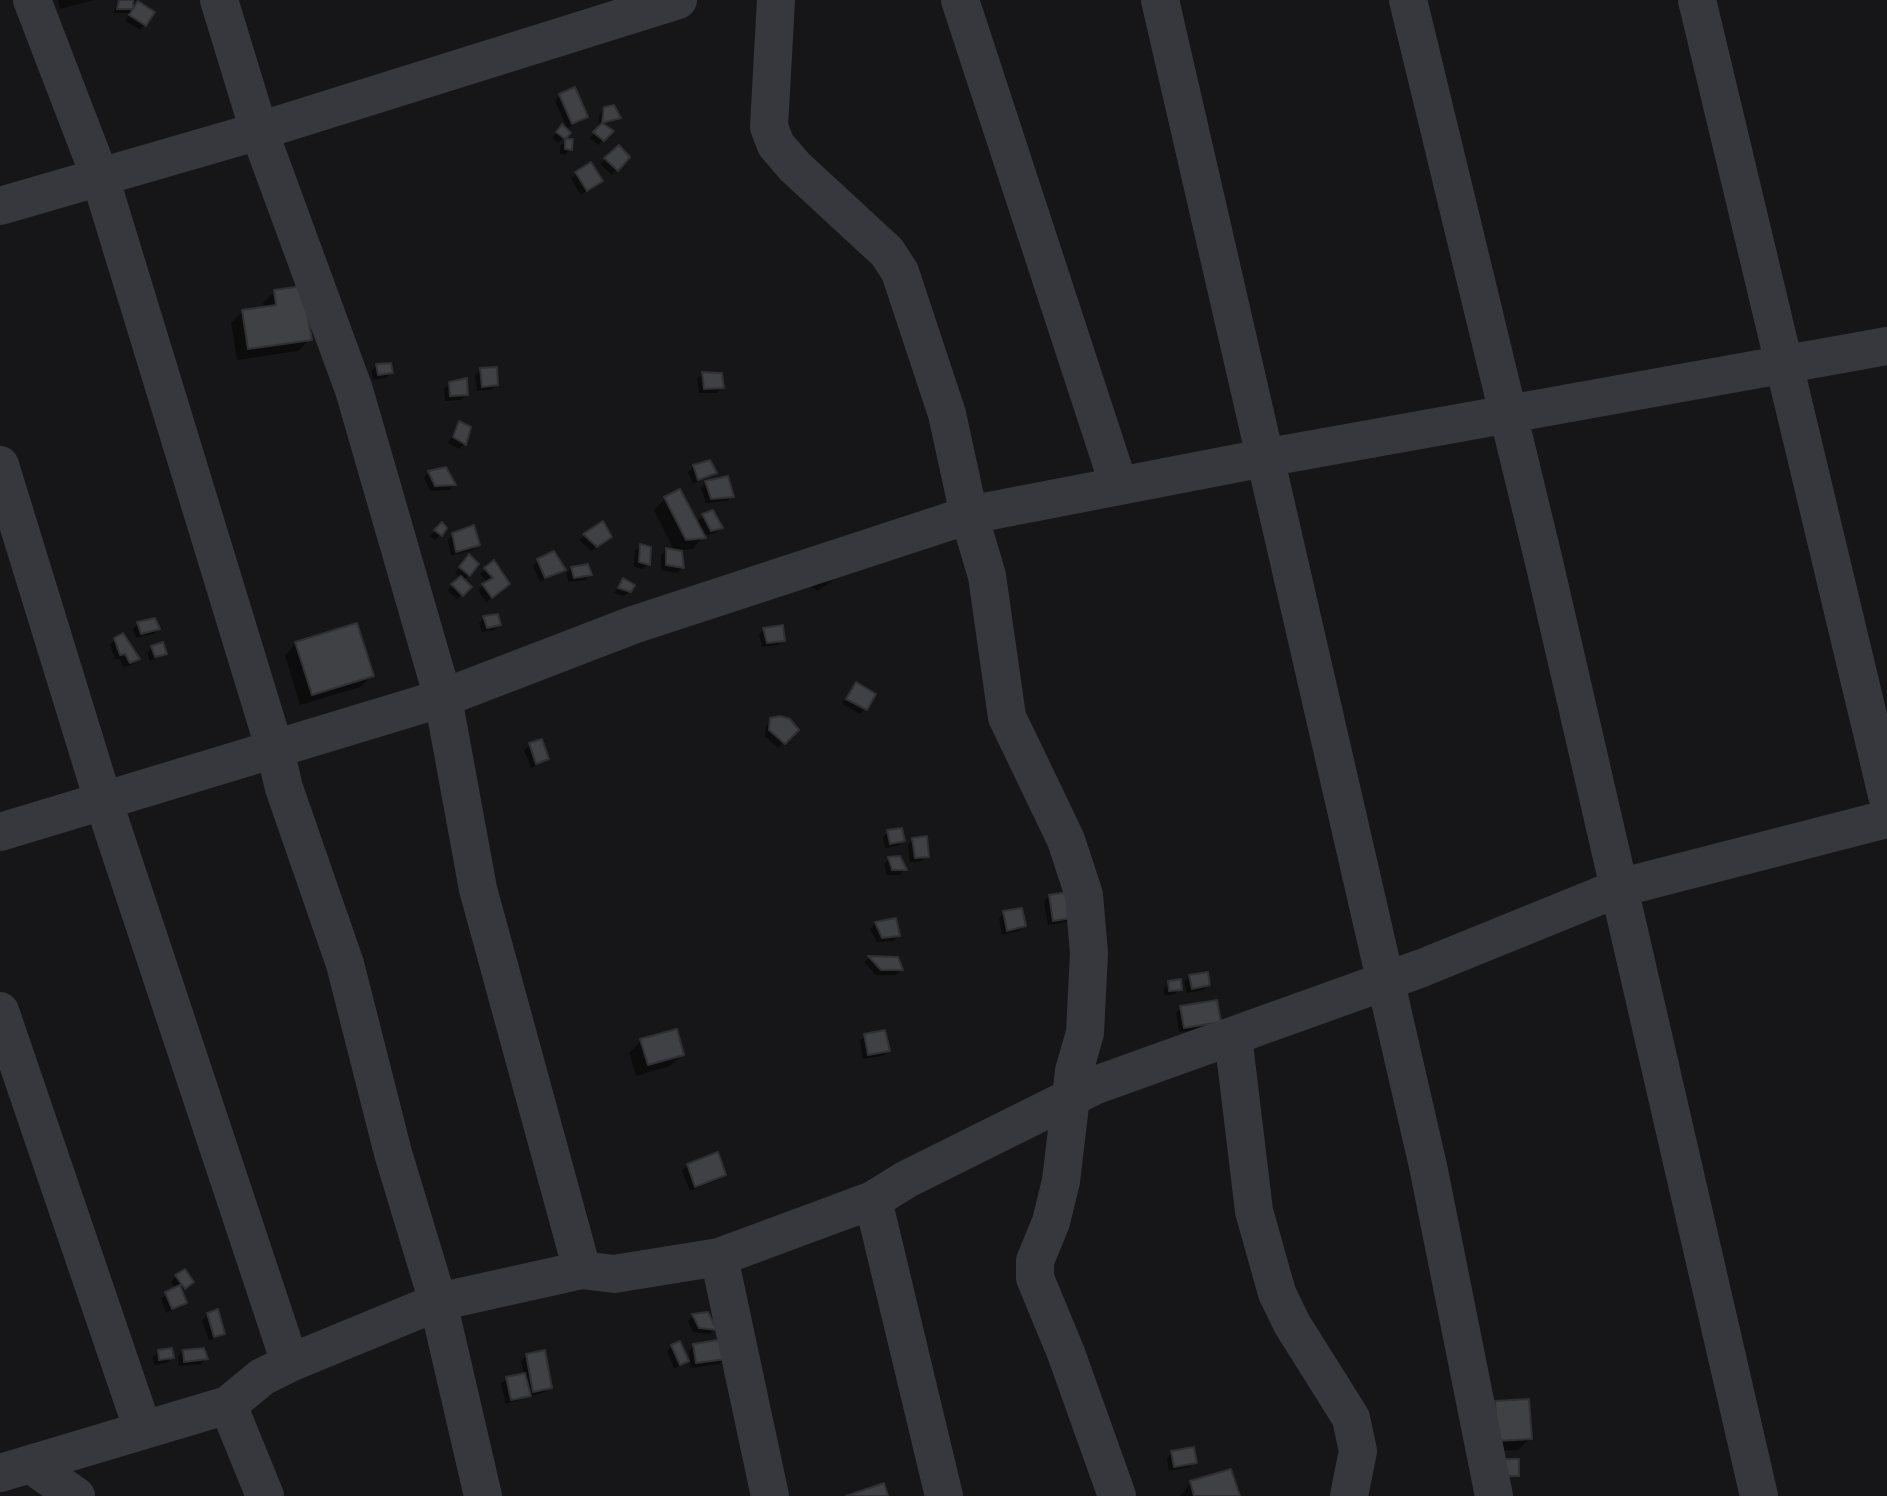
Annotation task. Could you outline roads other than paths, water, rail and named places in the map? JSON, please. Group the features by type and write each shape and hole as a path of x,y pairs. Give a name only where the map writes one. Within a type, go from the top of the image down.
{"street":[{"path":"32,0 100,177 275,750 284,788 345,964 393,1153 438,1301 483,1496"},
{"path":"219,0 259,131 354,390 443,698 478,889 582,1270"},
{"path":"0,206 259,131 582,14 678,0"},
{"path":"776,0 769,127 776,145 795,167 887,252 900,272 947,414 969,515 987,576 1007,717 1066,840 1084,895 1089,953 1085,1033 1074,1071 1060,1181 1051,1222 1035,1261 1035,1278 1066,1353 1117,1496"},
{"path":"960,0 1119,486"},
{"path":"1160,0 1428,1166 1494,1496"},
{"path":"1408,0 1508,414 1759,1496"},
{"path":"1697,0 1887,795"},
{"path":"0,832 443,698 633,625 969,515 1264,458 1887,346"},
{"path":"0,464 103,800 290,1363"},
{"path":"15,1468 229,1405 262,1377 290,1363 438,1301 582,1270 614,1274 719,1257 873,1200 906,1179 1073,1095 1386,982 1619,888 1887,819"},
{"path":"0,1011 143,1430"},
{"path":"1233,1036 1254,1211 1277,1293 1292,1324 1351,1418 1358,1451 1349,1496"},
{"path":"873,1200 944,1496"},
{"path":"719,1257 770,1496"},
{"path":"229,1405 265,1496"},
{"path":"15,1468 76,1496"}]}
